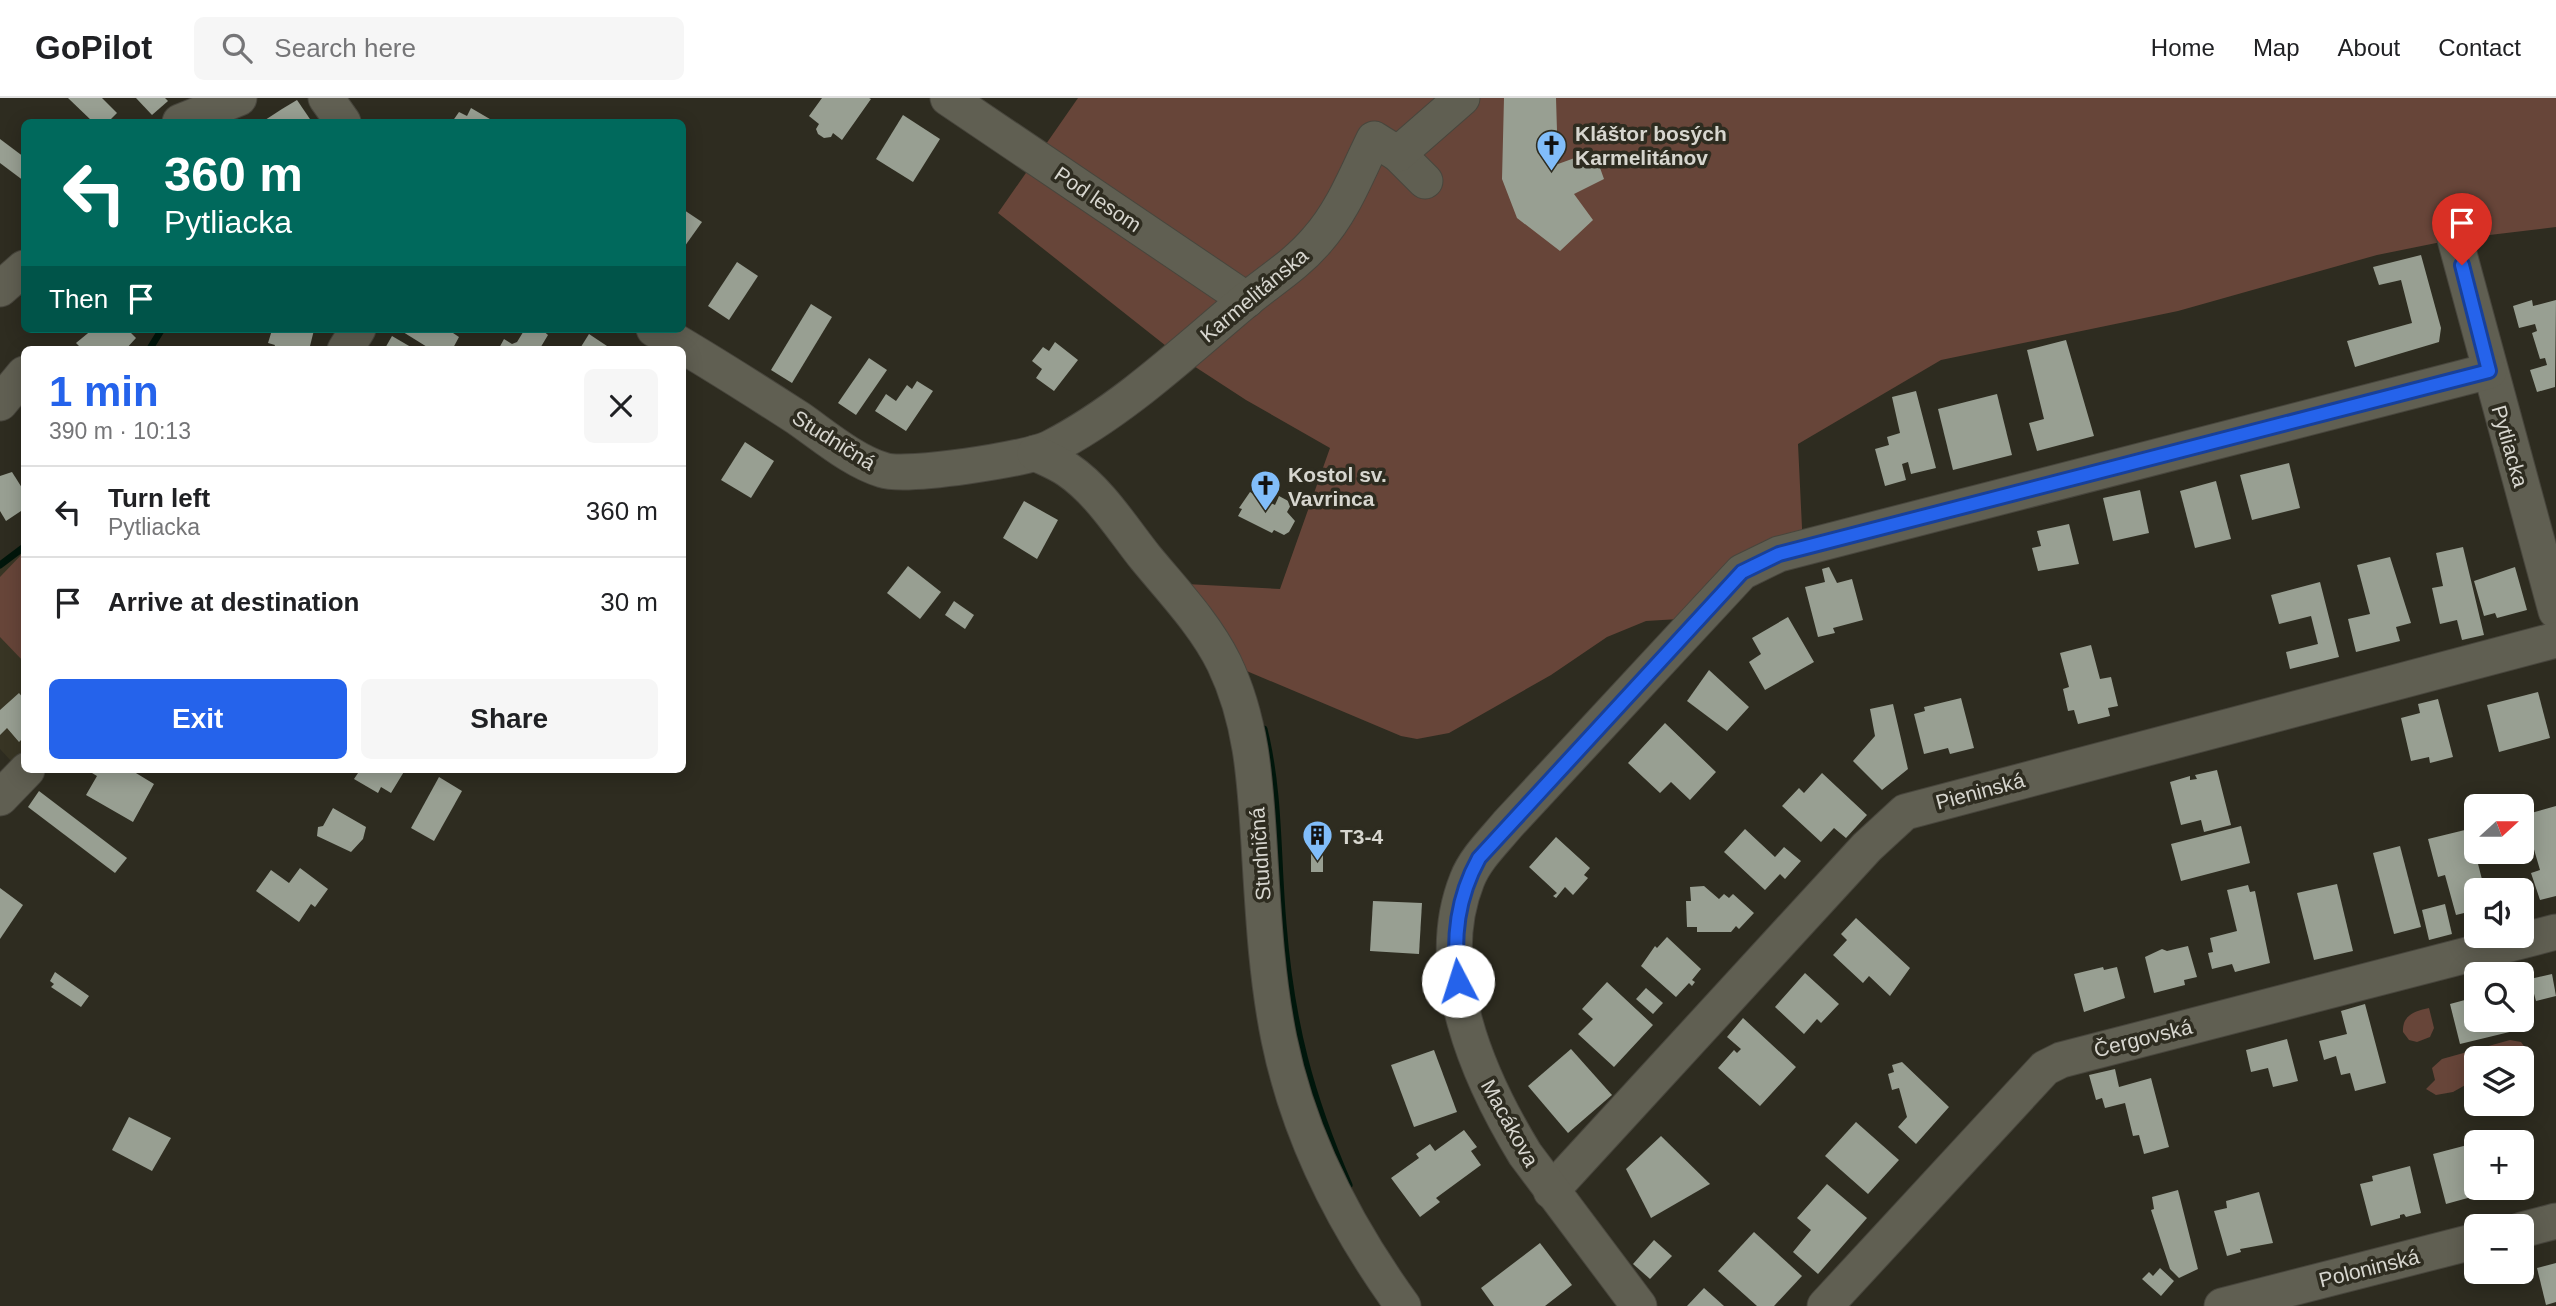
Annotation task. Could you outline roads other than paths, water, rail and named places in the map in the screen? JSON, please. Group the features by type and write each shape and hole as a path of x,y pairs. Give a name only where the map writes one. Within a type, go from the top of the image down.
{"street":[{"path":"187,119 239,98"},
{"path":"326,98 341,119"},
{"name":"Pod lesom","path":"948,98 1247,300"},
{"path":"1425,181 1398,154 1462,98"},
{"name":"Karmelitánska","path":"1107,411 1180,357 1284,272 1317,240 1338,211 1374,139 1398,154"},
{"name":"Pytliacka","path":"2455,239 2556,611"},
{"path":"0,289 21,271"},
{"name":"Studničná","path":"661,333 684,346"},
{"name":"Studničná","path":"686,347 841,447 883,470 909,472 1035,453 1047,449 1107,411"},
{"name":"Macákova","path":"1639,1306 1525,1154 1491,1095 1470,1035 1455,952 1455,930 1467,880 1479,858 1508,824 1742,572 1779,554 2489,371"},
{"path":"0,403 21,378"},
{"name":"Studničná","path":"1035,453 1068,470 1101,503 1190,611 1223,661 1249,732 1255,769 1266,943 1279,1039 1289,1077 1323,1173 1343,1214 1368,1258 1403,1306"},
{"name":"Pieninská","path":"1551,1191 1867,847 1905,812 2556,640"},
{"path":"0,798 24,773"},
{"name":"Čergovská","path":"1825,1306 2045,1068 2061,1060 2556,932"},
{"path":"2534,1227 2556,1222"},
{"name":"Poloninská","path":"2222,1306 2464,1244"}],"waterway":[{"path":"151,346 160,333"},
{"path":"0,565 21,549"},
{"path":"1264,729 1273,778 1283,924 1291,994 1313,1089 1349,1185"}],"place":[{"name":"Kláštor bosých Karmelitánov","path":"1552,172"},
{"name":"Kostol sv. Vavrinca","path":"1265,513"},
{"name":"T3-4","path":"1317,863"}]}
